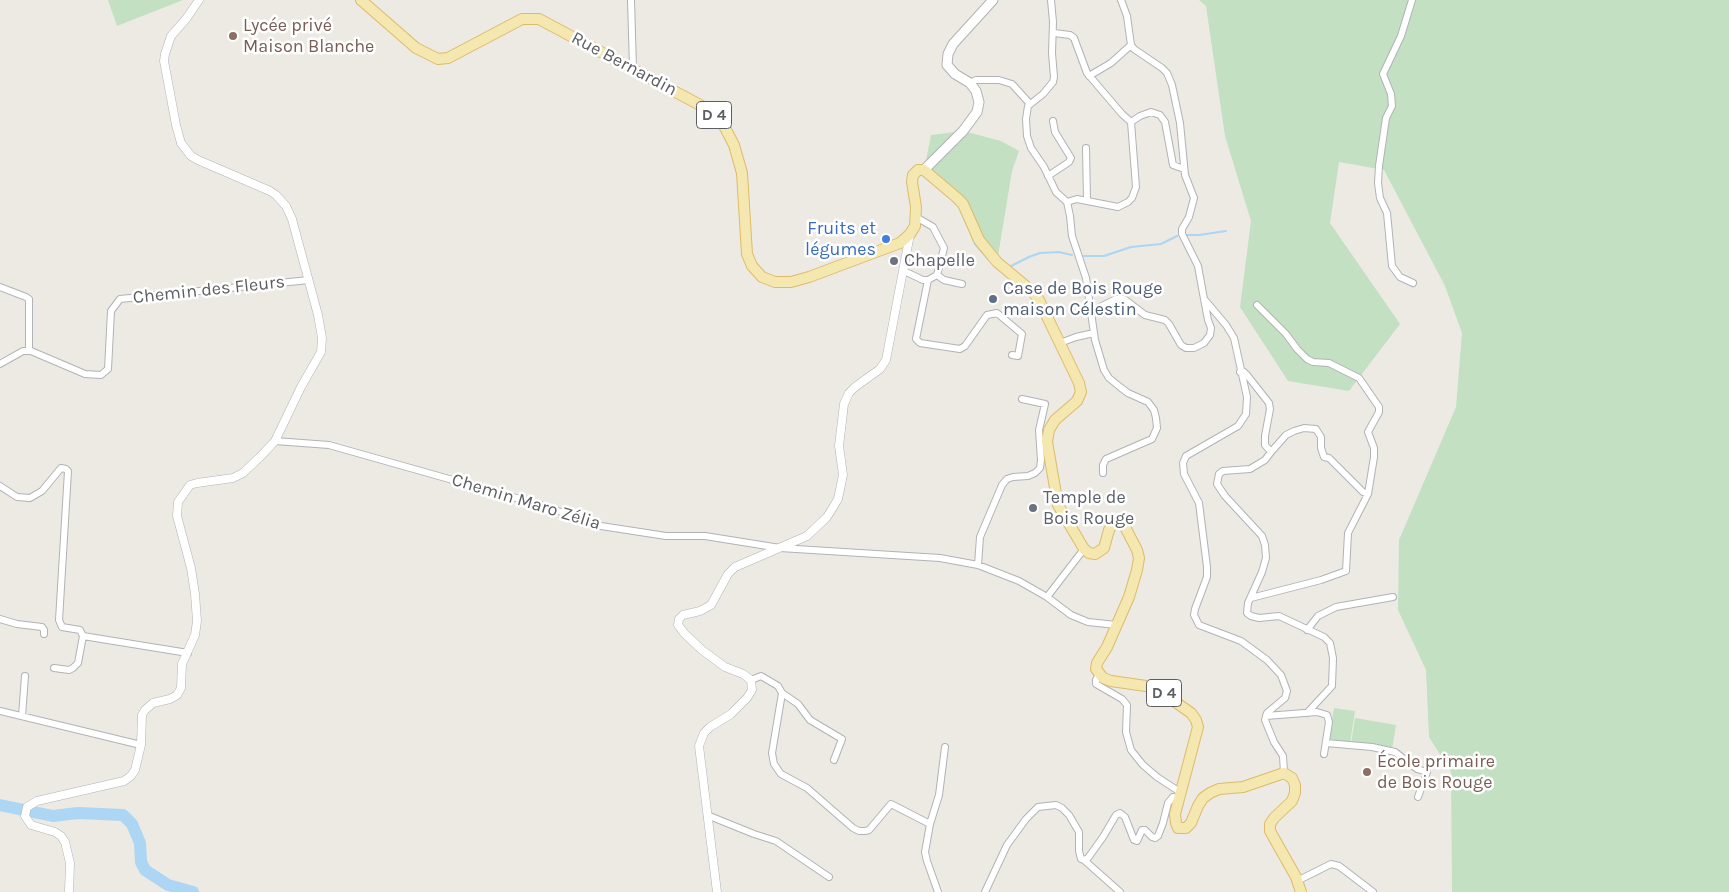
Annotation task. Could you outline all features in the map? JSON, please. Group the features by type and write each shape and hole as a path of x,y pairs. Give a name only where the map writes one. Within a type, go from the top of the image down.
{"main road":[{"name":"Rue Bernardin","path":"361,0 416,48 438,59 448,58 522,19 532,18 545,21 700,105 721,120 734,145 742,173 747,254 752,266 762,277 775,282 791,282 809,278 900,242 910,234"},
{"path":"924,170 963,131 976,112 979,102 976,91 970,83 955,74 948,65 948,54 954,44 993,0"},
{"path":"910,234 915,226 916,217 913,175 918,170 924,170 963,204 979,240 993,258 1033,292 1043,308 1079,383 1081,392 1077,401 1055,420 1049,430 1047,442 1058,505 1084,549 1095,554 1100,552 1104,548 1112,524 1117,522 1123,524 1137,550 1139,558 1128,597 1107,647 1097,663 1096,669 1099,674"},
{"name":"D 4","path":"1099,674 1111,681 1158,689 1191,713 1196,720 1198,727 1176,814 1178,828 1186,828 1191,823 1198,806 1210,793 1219,789 1243,787 1284,773"},
{"path":"1284,773 1292,778 1295,784 1295,793 1292,801 1270,824 1270,831 1301,892"}],"street":[{"path":"69,892 70,863 65,842 55,832 31,825 26,816 27,807 37,801 128,779 135,770 142,745 142,716 145,710 153,703 178,695 181,688 182,664 193,642 196,629 195,594 191,568 177,516 178,502 190,485 238,476 261,456 274,441 321,352 322,338 309,280 292,219 281,199 270,191 207,165 192,156 181,143 164,61 166,46 171,36 199,0"},
{"path":"631,0 633,68"},
{"path":"1051,0 1054,33 1052,42 1053,82 1039,98 1030,104 1027,110 1027,136 1031,148 1039,158 1054,190 1066,202 1070,216 1072,236 1084,271 1092,311 1094,333 1102,366 1106,374 1128,393 1148,402 1154,410 1156,418 1156,428 1152,439 1106,459 1103,465 1103,473"},
{"path":"1092,311 1116,299 1124,299 1144,315 1164,320 1169,324 1181,345 1194,348 1204,342 1210,335 1211,328 1198,266 1182,234 1182,229 1189,217 1194,198 1184,169 1180,123 1175,94 1170,79 1162,68 1131,45 1127,16 1121,0"},
{"path":"1412,0 1401,36 1383,74 1391,94 1392,106 1386,118 1378,183 1380,198 1387,213 1392,266 1400,277 1413,283"},
{"path":"1054,33 1070,35 1074,38 1084,68 1089,76 1131,122 1136,187 1132,198 1124,205 1118,207 1077,199 1066,202"},
{"path":"1089,76 1111,63 1131,45"},
{"path":"970,83 976,80 999,80 1012,84 1030,104"},
{"path":"1131,122 1146,113 1151,112 1160,115 1165,122 1172,162 1177,168 1184,169"},
{"path":"1048,176 1071,158 1055,132 1053,121"},
{"path":"1086,148 1086,201"},
{"path":"904,271 923,280 928,280 937,275 944,248 933,227 916,217"},
{"path":"717,892 698,746 700,740 710,727 731,714 747,698 752,690 751,680 743,674 725,667 702,650 678,626 679,619 683,615 700,612 711,605 728,574 735,567 807,536 827,517 838,499 843,475 839,446 844,404 854,387 880,369 885,363 910,234"},
{"path":"937,275 944,280 962,284"},
{"name":"Chemin des Fleurs","path":"29,351 85,374 102,375 108,369 111,311 120,299 309,280"},
{"path":"928,280 916,339 920,343 960,349 965,346 987,315 997,313 1022,334 1018,356 1012,355"},
{"path":"0,287 29,299 29,351 23,350 0,364"},
{"path":"1204,299 1226,325 1234,338 1247,397 1246,414 1242,421 1232,430 1186,456 1183,463 1183,470 1199,503 1208,566 1208,577 1194,615 1200,625 1241,641 1267,660 1282,675 1287,691 1285,698 1266,716 1266,723 1274,742 1283,756 1284,773"},
{"path":"1251,598 1321,580 1346,570 1348,534 1368,494 1374,457 1374,448 1368,432 1379,412 1377,403 1359,378 1329,363 1313,362 1307,359 1258,305"},
{"path":"1060,343 1094,333"},
{"path":"1240,372 1244,372 1247,375 1268,403 1270,409 1265,436 1266,445 1271,452"},
{"path":"978,565 980,537 1002,485 1007,479 1028,476 1040,468 1039,430 1046,406 1043,402 1022,400"},
{"path":"1307,713 1332,686 1333,658 1328,640 1278,616 1259,618 1251,616 1248,612 1247,608 1266,558 1264,539 1224,496 1216,484 1217,479 1223,471 1243,470 1254,467 1265,460 1286,435 1294,431 1311,428 1316,429 1319,433 1324,457 1329,458 1363,492 1368,494"},
{"name":"Chemin Maro Zélia","path":"274,441 329,445 532,503 601,526 666,536 726,538 780,548 947,559 978,565 1019,581 1047,597 1066,612 1088,622 1116,625"},
{"path":"0,486 17,497 30,498 42,491 60,468 66,469 68,472 59,620 62,627 80,630 84,636 78,663 69,670 54,668"},
{"path":"1047,597 1084,549"},
{"path":"1307,630 1318,616 1336,607 1393,596"},
{"path":"0,619 17,624 42,627 44,634"},
{"path":"84,636 188,653"},
{"path":"1099,674 1096,684 1122,699 1128,705 1126,732 1131,750 1143,765 1180,795"},
{"path":"22,716 25,676"},
{"path":"751,680 761,676 778,686 782,693 798,704 810,720 842,739 834,760"},
{"path":"782,693 772,753 774,764 781,774 807,788 859,831 869,830 891,804 930,824"},
{"path":"0,711 142,745"},
{"path":"1266,716 1317,712 1327,715 1329,722 1324,754"},
{"path":"1326,743 1372,747 1395,752 1417,769 1427,772 1418,797"},
{"path":"938,892 925,852 930,824 939,795 945,747"},
{"path":"1084,860 1088,858 1103,838 1116,814 1120,813 1125,817 1134,840 1137,840 1142,830 1145,830 1152,837 1158,836 1168,803 1173,797 1180,795"},
{"path":"985,892 1007,845 1026,819 1038,807 1056,805 1069,815 1079,832 1081,859 1120,892"},
{"path":"707,815 776,841 829,877"},
{"path":"1297,881 1331,864 1340,866 1373,892"}],"green space":[{"path":"108,0 183,0 117,26"},
{"path":"1199,0 1729,0 1729,892 1452,892 1451,772 1429,737 1426,670 1398,610 1399,540 1456,407 1462,333 1445,286 1384,170 1339,162 1330,223 1400,324 1349,391 1288,381 1240,307 1251,221 1225,136 1206,6"},
{"path":"963,131 1001,141 1019,151 1012,171 997,262 963,204 924,170 931,135"},
{"path":"1334,708 1355,711 1350,743 1329,739"},
{"path":"1355,718 1396,725 1392,750 1351,743"}],"waterway":[{"path":"969,229 975,244 989,260"},
{"path":"1187,235 1226,231"},
{"path":"1084,256 1104,256 1131,247 1161,244 1177,236"},
{"path":"1011,266 1040,253 1059,252 1072,255"},
{"path":"0,805 53,816 78,813 123,815 132,824 140,843 141,862 145,870 168,885 193,892"}],"place":[{"name":"Lycée privé Maison Blanche","path":"233,36"},
{"name":"Fruits et légumes","path":"886,239"},
{"name":"Chapelle","path":"894,261"},
{"name":"Case de Bois Rouge maison Célestin","path":"993,299"},
{"name":"Temple de Bois Rouge","path":"1033,508"},
{"name":"École primaire de Bois Rouge","path":"1367,772"}]}
